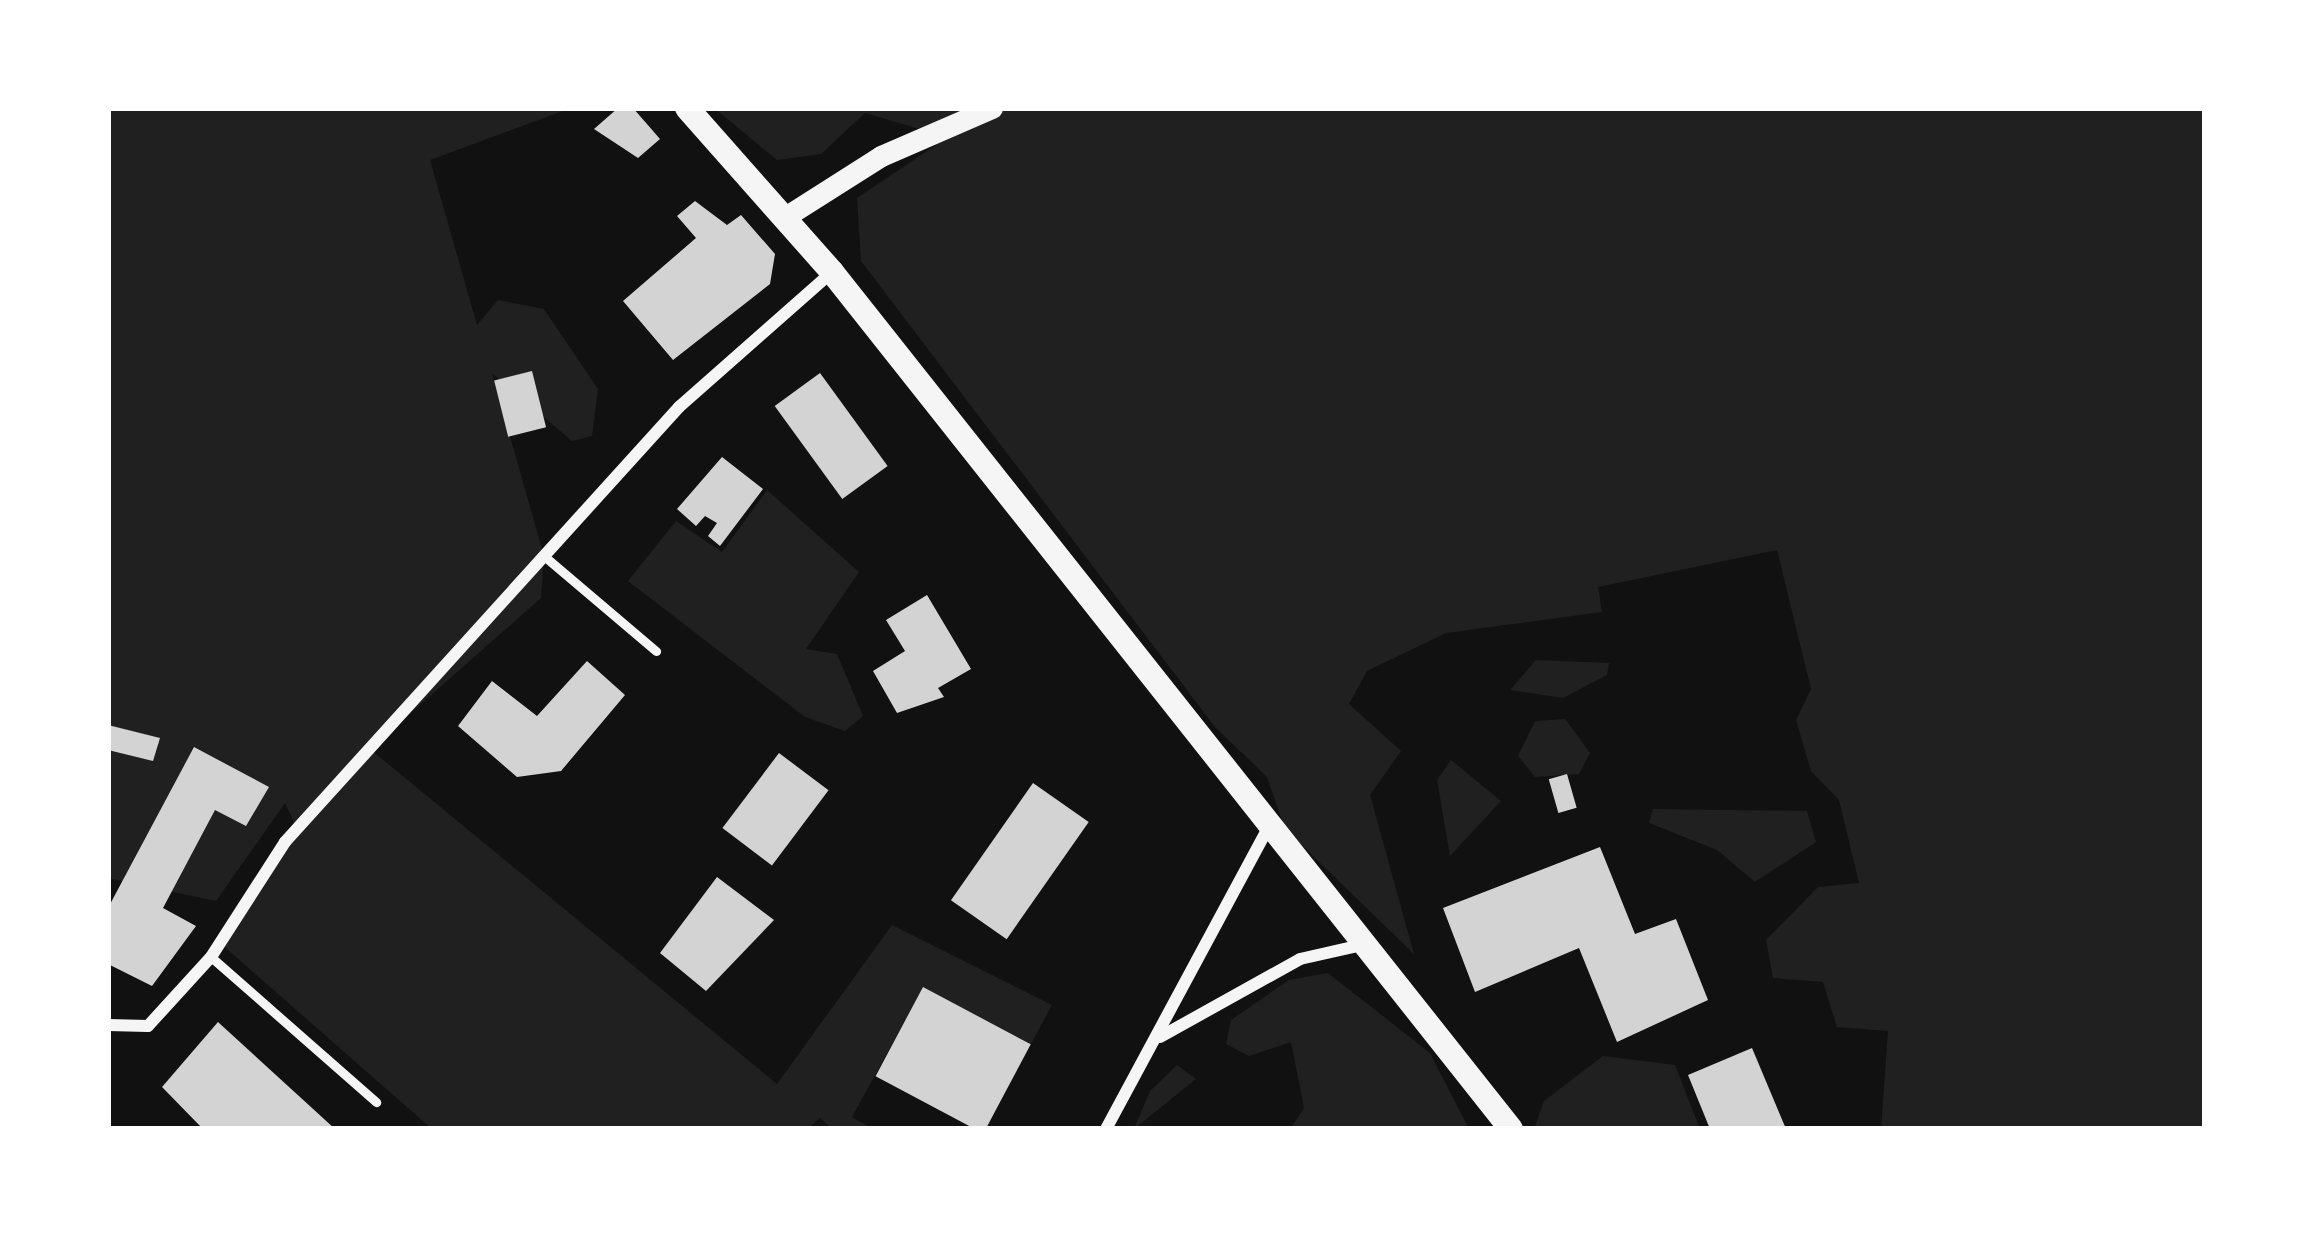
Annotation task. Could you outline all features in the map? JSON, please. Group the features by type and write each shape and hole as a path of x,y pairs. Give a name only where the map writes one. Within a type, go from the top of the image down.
{"main road":[{"path":"687,108 832,272 1511,1129"}],"street":[{"path":"785,217 880,156 992,108"},
{"path":"108,1025 148,1026 211,958 285,842 679,407 832,272"},
{"path":"1106,1129 1269,826"},
{"path":"1159,1037 1300,958 1363,945"}],"lane":[{"path":"544,556 656,651"},
{"path":"211,958 376,1102"}],"shaded area":[{"path":"108,108 571,108 430,160 477,325 498,300 544,309 598,389 592,436 572,441 492,373 544,556 541,598 370,749 777,1084 892,925 1052,1005 1031,1044 923,988 852,1117 873,1129 832,1129 820,1118 807,1129 432,1129 220,943 297,829 285,803 216,901 108,878"},
{"path":"714,108 2205,108 2205,1129 1881,1129 1888,1031 1837,1027 1823,982 1773,978 1766,940 1818,887 1859,883 1839,800 1811,771 1796,720 1811,689 1777,550 1598,587 1602,612 1446,633 1367,671 1349,704 1401,751 1370,795 1414,954 1285,829 1267,777 1215,727 861,261 857,198 948,137 865,113 821,154 777,160"},
{"path":"767,490 859,572 806,649 837,654 863,716 845,731 805,717 628,581 676,521 722,552"},
{"path":"1536,660 1609,663 1607,675 1563,698 1510,690"},
{"path":"1565,719 1590,753 1579,774 1535,777 1518,756 1535,721"},
{"path":"1451,760 1501,801 1450,856 1437,780"},
{"path":"1653,809 1807,811 1816,842 1755,882 1717,850 1649,823"},
{"path":"1328,973 1430,1053 1469,1129 1290,1129 1304,1108 1291,1042 1249,1056 1226,1044 1231,1020 1289,980"},
{"path":"1603,1056 1675,1065 1700,1129 1534,1129 1544,1101"},
{"path":"1177,1065 1196,1079 1134,1129 1150,1091"}],"building":[{"path":"618,108 633,108 660,139 638,158 594,129"},
{"path":"695,201 727,225 741,215 775,254 770,284 673,360 623,301 696,238 677,216"},
{"path":"532,371 546,427 508,437 494,380"},
{"path":"820,373 888,466 842,499 775,406"},
{"path":"722,457 763,489 720,546 708,536 717,523 705,516 696,526 677,509"},
{"path":"927,595 971,669 938,688 944,697 897,713 873,671 905,651 886,620"},
{"path":"587,661 625,695 561,771 517,777 458,726 492,681 537,716"},
{"path":"108,725 160,738 153,761 108,750"},
{"path":"194,747 269,787 246,826 215,810 163,908 196,926 152,986 108,964 108,908"},
{"path":"779,753 829,790 772,865 722,828"},
{"path":"1567,774 1577,808 1558,813 1549,779"},
{"path":"1033,783 1089,822 1007,939 951,900"},
{"path":"1600,847 1635,934 1676,919 1708,1000 1617,1042 1579,948 1475,992 1443,908"},
{"path":"717,877 774,920 706,991 660,953"},
{"path":"923,987 1031,1044 986,1129 975,1129 876,1076"},
{"path":"218,1022 335,1129 203,1129 162,1087"},
{"path":"1752,1048 1786,1129 1710,1129 1688,1075"}]}
